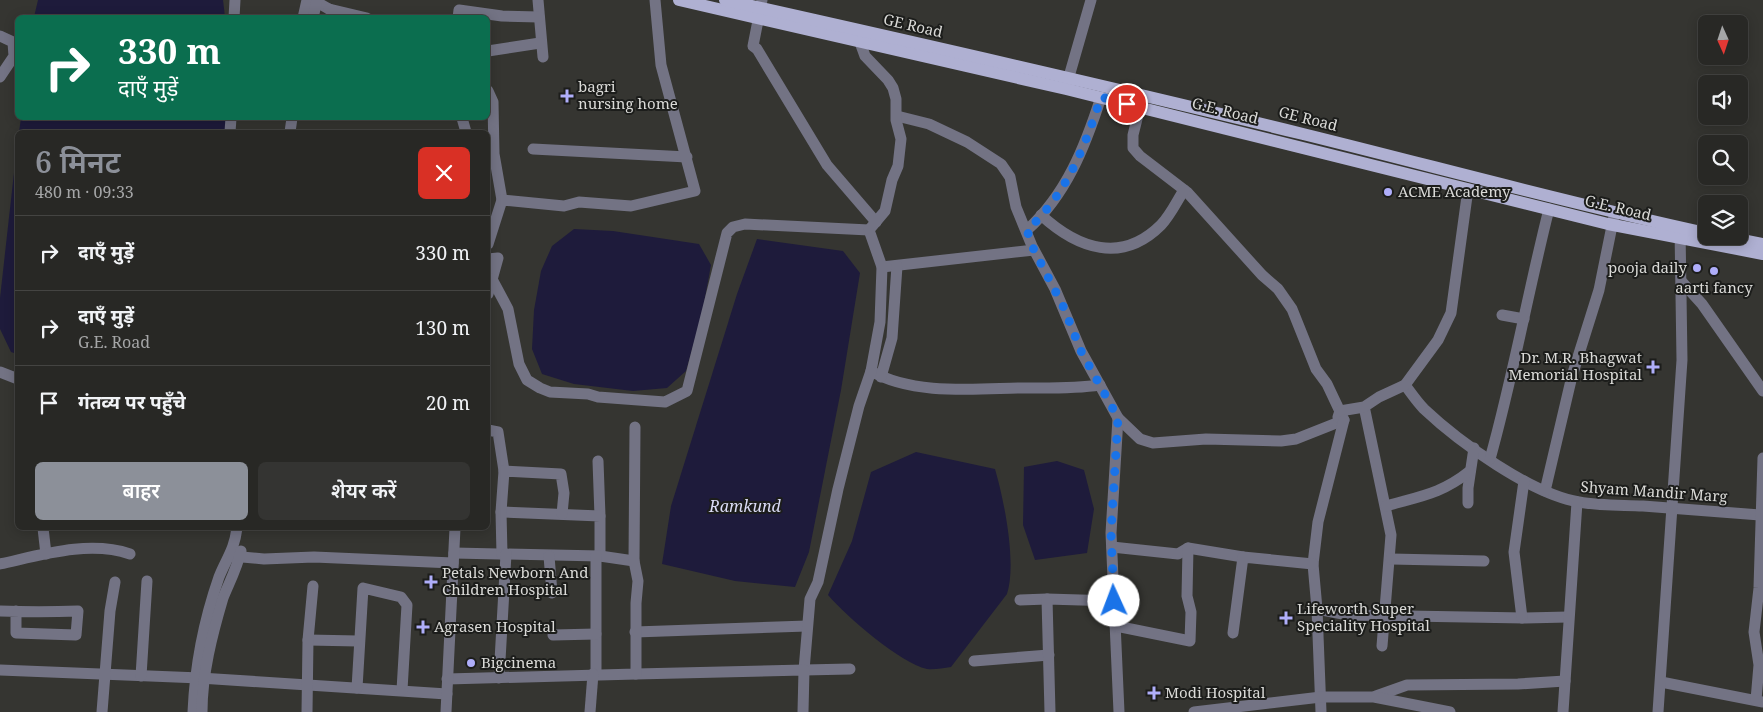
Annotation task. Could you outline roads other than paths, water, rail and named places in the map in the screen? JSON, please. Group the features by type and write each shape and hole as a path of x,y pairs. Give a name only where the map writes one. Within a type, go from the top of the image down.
{"main road":[{"path":"679,0 761,9"},
{"name":"GE Road","path":"725,0 858,36 1331,141 1613,219"},
{"name":"G.E. Road","path":"1068,83 1101,97 1549,209 1613,219 1680,233 1763,254"},
{"path":"1680,233 1698,233"},
{"path":"1748,241 1763,244"}],"street":[{"path":"234,15 235,0"},
{"path":"538,0 540,43 543,57"},
{"path":"502,200 564,206 579,202 631,206 695,191 661,65 655,0"},
{"path":"1068,83 1091,0"},
{"path":"313,1 339,15"},
{"path":"305,15 313,1"},
{"path":"312,15 313,1"},
{"path":"329,9 354,15"},
{"path":"761,9 753,46 757,49 827,165 872,226 882,267 880,322 871,371 859,406 838,489 818,582 810,599 802,712"},
{"path":"458,15 459,10 502,16 539,17"},
{"path":"0,36 13,42 14,56 0,77"},
{"path":"492,279 508,309 519,364 527,380 550,392 666,402 687,390 727,233 733,227 745,224 872,226 885,211 892,180 898,166 901,139 896,99 893,88 888,80 865,56 858,36"},
{"path":"490,51 540,43"},
{"path":"490,95 493,102 494,154 502,200 490,238"},
{"path":"1027,230 1042,215 1068,181 1101,97"},
{"path":"1140,107 1133,135 1133,148 1140,156 1184,190 1262,276 1278,289 1287,302 1316,369 1327,384 1339,419 1318,522 1313,564 1317,608 1321,712"},
{"path":"897,116 929,124 967,142 1001,164 1010,177 1016,207 1034,250 1055,289 1081,351 1118,418 1140,439 1153,443 1206,440 1281,442 1296,439 1364,407 1379,397 1405,385 1438,340 1451,313 1468,189"},
{"path":"534,149 687,156"},
{"path":"1042,215 1062,233 1077,240 1096,247 1120,250 1141,240 1162,225 1184,190"},
{"path":"1490,459 1506,404 1549,209"},
{"path":"1545,491 1572,376 1599,290 1613,219"},
{"path":"1658,712 1682,360 1680,233"},
{"path":"882,267 1034,250"},
{"path":"490,259 498,258 490,286"},
{"path":"882,377 892,338 897,266"},
{"path":"1682,282 1702,304 1763,391"},
{"path":"1502,315 1524,319"},
{"path":"871,371 882,377 937,388 959,390 1071,389 1100,385"},
{"path":"0,372 15,378"},
{"name":"Shyam Mandir Marg","path":"1405,385 1423,408 1474,448 1524,481 1545,491 1577,502 1760,515"},
{"path":"1365,411 1391,535 1391,559 1382,646"},
{"path":"1118,418 1112,547 1119,712"},
{"path":"635,427 634,561 638,581 635,632 636,674"},
{"path":"490,430 498,432 504,471 500,512 504,554 499,678"},
{"path":"1468,503 1474,448"},
{"path":"1661,682 1760,701 1761,665 1754,632 1758,588 1763,458"},
{"path":"590,712 594,674 600,516 598,462"},
{"path":"504,471 561,474 564,493 562,514"},
{"path":"1386,506 1451,486 1470,471"},
{"path":"1522,618 1514,552 1524,481"},
{"path":"1563,712 1577,502"},
{"path":"500,512 600,516"},
{"path":"43,530 46,554"},
{"path":"235,557 237,530"},
{"path":"193,712 200,678 243,530"},
{"path":"446,712 455,530"},
{"path":"1112,547 1178,554 1188,548 1313,564"},
{"path":"1116,626 1190,641 1191,612 1187,596 1188,548"},
{"path":"0,564 46,554 99,549 117,550 130,554"},
{"path":"235,557 264,559 314,557 454,558 504,554 598,556 634,561"},
{"path":"549,556 552,594"},
{"path":"1233,633 1243,556"},
{"path":"1391,559 1484,561"},
{"path":"141,676 147,581"},
{"path":"102,712 104,674 115,582"},
{"path":"307,712 308,640 313,586"},
{"path":"357,688 358,641 363,588 401,597 407,605 402,690"},
{"path":"1047,599 1050,712"},
{"path":"1020,600 1114,601"},
{"path":"1317,608 1348,615 1522,618 1568,616"},
{"path":"0,611 16,611 78,611 76,634 16,632 16,611"},
{"path":"635,632 807,626"},
{"path":"553,635 596,634"},
{"path":"308,640 358,641"},
{"path":"974,661 1049,655"},
{"path":"448,679 850,669"},
{"path":"0,670 200,678 447,694"},
{"path":"200,678 202,712"},
{"path":"1194,712 1321,697 1374,697 1407,685 1518,684 1565,681"},
{"path":"1374,697 1390,706 1450,712"}],"water":[{"path":"38,0 223,0 225,15 34,15"},
{"path":"21,120 229,120 229,130 19,130"},
{"path":"15,164 15,353 11,352 0,329 0,298"},
{"path":"574,229 613,231 699,244 711,265 702,314 686,371 667,388 633,391 574,384 542,374 532,349 534,310 541,271 552,246"},
{"name":"Ramkund","path":"757,239 843,251 860,273 841,390 809,552 795,587 735,581 662,564 671,506 737,294"},
{"path":"916,452 995,469 1002,497 1010,549 1010,581 1007,594 951,667 936,669 927,669 916,665 889,649 848,615 828,595 852,541 871,472"},
{"path":"1057,461 1084,470 1094,509 1087,553 1035,560 1023,525 1024,467"}],"place":[{"name":"bagri nursing home","path":"567,96"},
{"name":"ACME Academy","path":"1388,192"},
{"name":"pooja daily","path":"1697,268"},
{"name":"aarti fancy","path":"1714,271"},
{"name":"Dr. M.R. Bhagwat Memorial Hospital","path":"1653,367"},
{"name":"Petals Newborn And Children Hospital","path":"431,582"},
{"name":"Lifeworth Super Speciality Hospital","path":"1286,618"},
{"name":"Agrasen Hospital","path":"423,627"},
{"name":"Bigcinema","path":"471,663"},
{"name":"Modi Hospital","path":"1154,693"}]}
